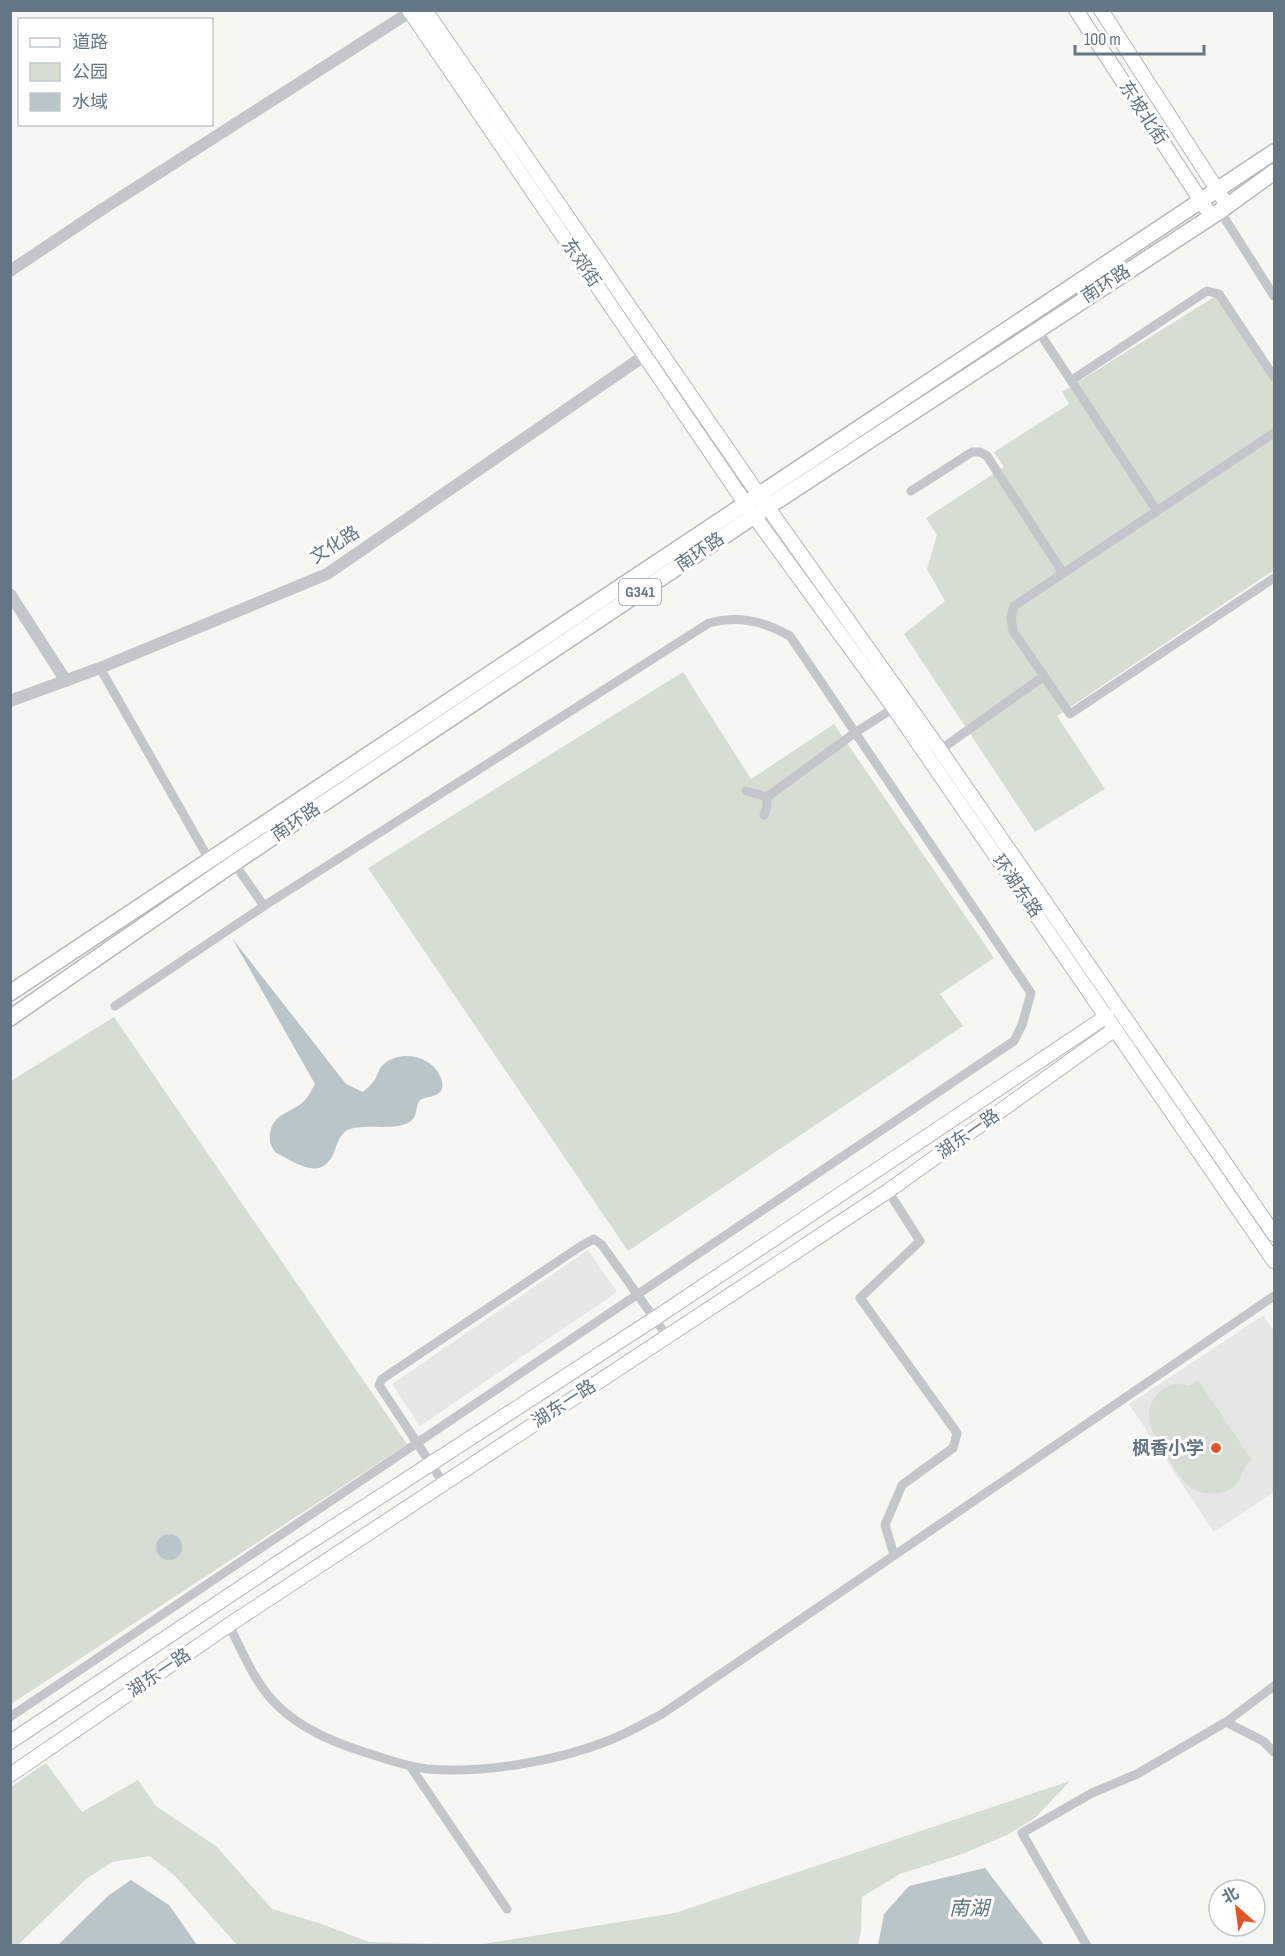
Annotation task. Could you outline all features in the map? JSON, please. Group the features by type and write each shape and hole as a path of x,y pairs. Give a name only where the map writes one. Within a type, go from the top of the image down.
{"highway":[{"name":"南环路","path":"764,501 1275,152"},
{"name":"南环路","path":"10,993 750,510 1037,329 1275,172"},
{"name":"南环路","path":"10,1018 750,510"}],"main road":[{"name":"东郊街","path":"425,10 764,501"},
{"name":"东坡北街","path":"1076,10 1201,201 1219,210 1218,190 1101,10"},
{"name":"东郊街","path":"410,11 750,510"},
{"name":"环湖东路","path":"764,501 940,750 1275,1234"},
{"name":"环湖东路","path":"750,510 894,708 1275,1261"},
{"name":"湖东一路","path":"10,1742 213,1606 654,1319 1107,1016"},
{"name":"湖东一路","path":"10,1775 229,1625 888,1191 1115,1029"}],"street":[{"path":"10,271 410,11"},
{"path":"1219,210 1275,296"},
{"path":"1072,380 1207,291 1219,294 1275,377"},
{"path":"1037,329 1157,511"},
{"name":"文化路","path":"10,701 100,668 327,574 644,356"},
{"path":"1275,433 1014,606 1011,617 1013,631 1070,714 1275,578"},
{"path":"911,491 972,452 980,452 987,456 1063,573"},
{"path":"10,594 66,681"},
{"path":"10,1717 1014,1041 1022,1025 1032,993 790,636 775,627 740,619 709,623 264,906 115,1006"},
{"path":"100,668 210,861"},
{"path":"940,750 1044,676"},
{"path":"767,797 856,732 894,708"},
{"path":"746,791 767,797"},
{"path":"764,815 767,808 767,797"},
{"path":"234,864 264,906"},
{"path":"888,1191 920,1241 860,1298 957,1432 953,1448 902,1485 885,1525 894,1555"},
{"path":"444,1484 379,1385 382,1379 531,1280 594,1239 602,1245 667,1336"},
{"path":"229,1625 255,1676 278,1706 301,1724 325,1738 397,1763 426,1769 486,1768 552,1757 609,1741 662,1714 1275,1296"},
{"path":"1087,1946 1022,1833 1092,1793 1137,1774 1226,1722 1275,1686"},
{"path":"1226,1722 1263,1741 1275,1752"},
{"path":"410,1766 507,1909"}],"shaded area":[{"path":"588,1250 617,1292 420,1426 392,1384"},
{"name":"枫香小学","path":"1264,1315 1274,1331 1274,1492 1214,1532 1129,1404"}],"green space":[{"path":"1219,294 1274,378 1274,570 1057,716 1105,789 1035,832 904,634 945,601 927,569 937,535 926,518 1004,467 994,452 1069,404 1062,392"},
{"path":"683,672 751,779 834,724 994,958 940,994 963,1026 628,1251 368,868"},
{"path":"114,1017 407,1444 11,1704 11,1081"},
{"path":"1198,1380 1252,1460 1234,1486 1223,1492 1210,1494 1197,1491 1183,1480 1153,1433 1150,1422 1150,1407 1157,1394 1168,1386 1182,1384 1189,1386"},
{"path":"46,1763 82,1812 138,1780 156,1806 216,1846 272,1909 319,1923 369,1942 477,1945 237,1945 175,1876 150,1856 112,1862 86,1879 18,1945 11,1945 11,1787"},
{"path":"1070,1781 1035,1818 1007,1835 962,1854 900,1874 862,1897 861,1931 858,1945 477,1945 675,1913"}],"water":[{"path":"232,938 346,1084 363,1092 373,1082 385,1063 408,1056 423,1060 436,1069 442,1080 441,1092 420,1101 415,1117 407,1123 390,1127 353,1128 346,1131 339,1139 330,1160 324,1166 309,1168 275,1152 270,1139 275,1121 304,1101 315,1084"},
{"path":"169,1534 178,1538 182,1547 178,1556 169,1560 160,1556 156,1547 160,1538"},
{"name":"南湖","path":"985,1868 1044,1945 878,1945 884,1914 909,1886"},
{"path":"131,1880 169,1905 197,1945 58,1945 108,1896"}],"place":[{"name":"枫香小学","path":"1216,1448"}]}
